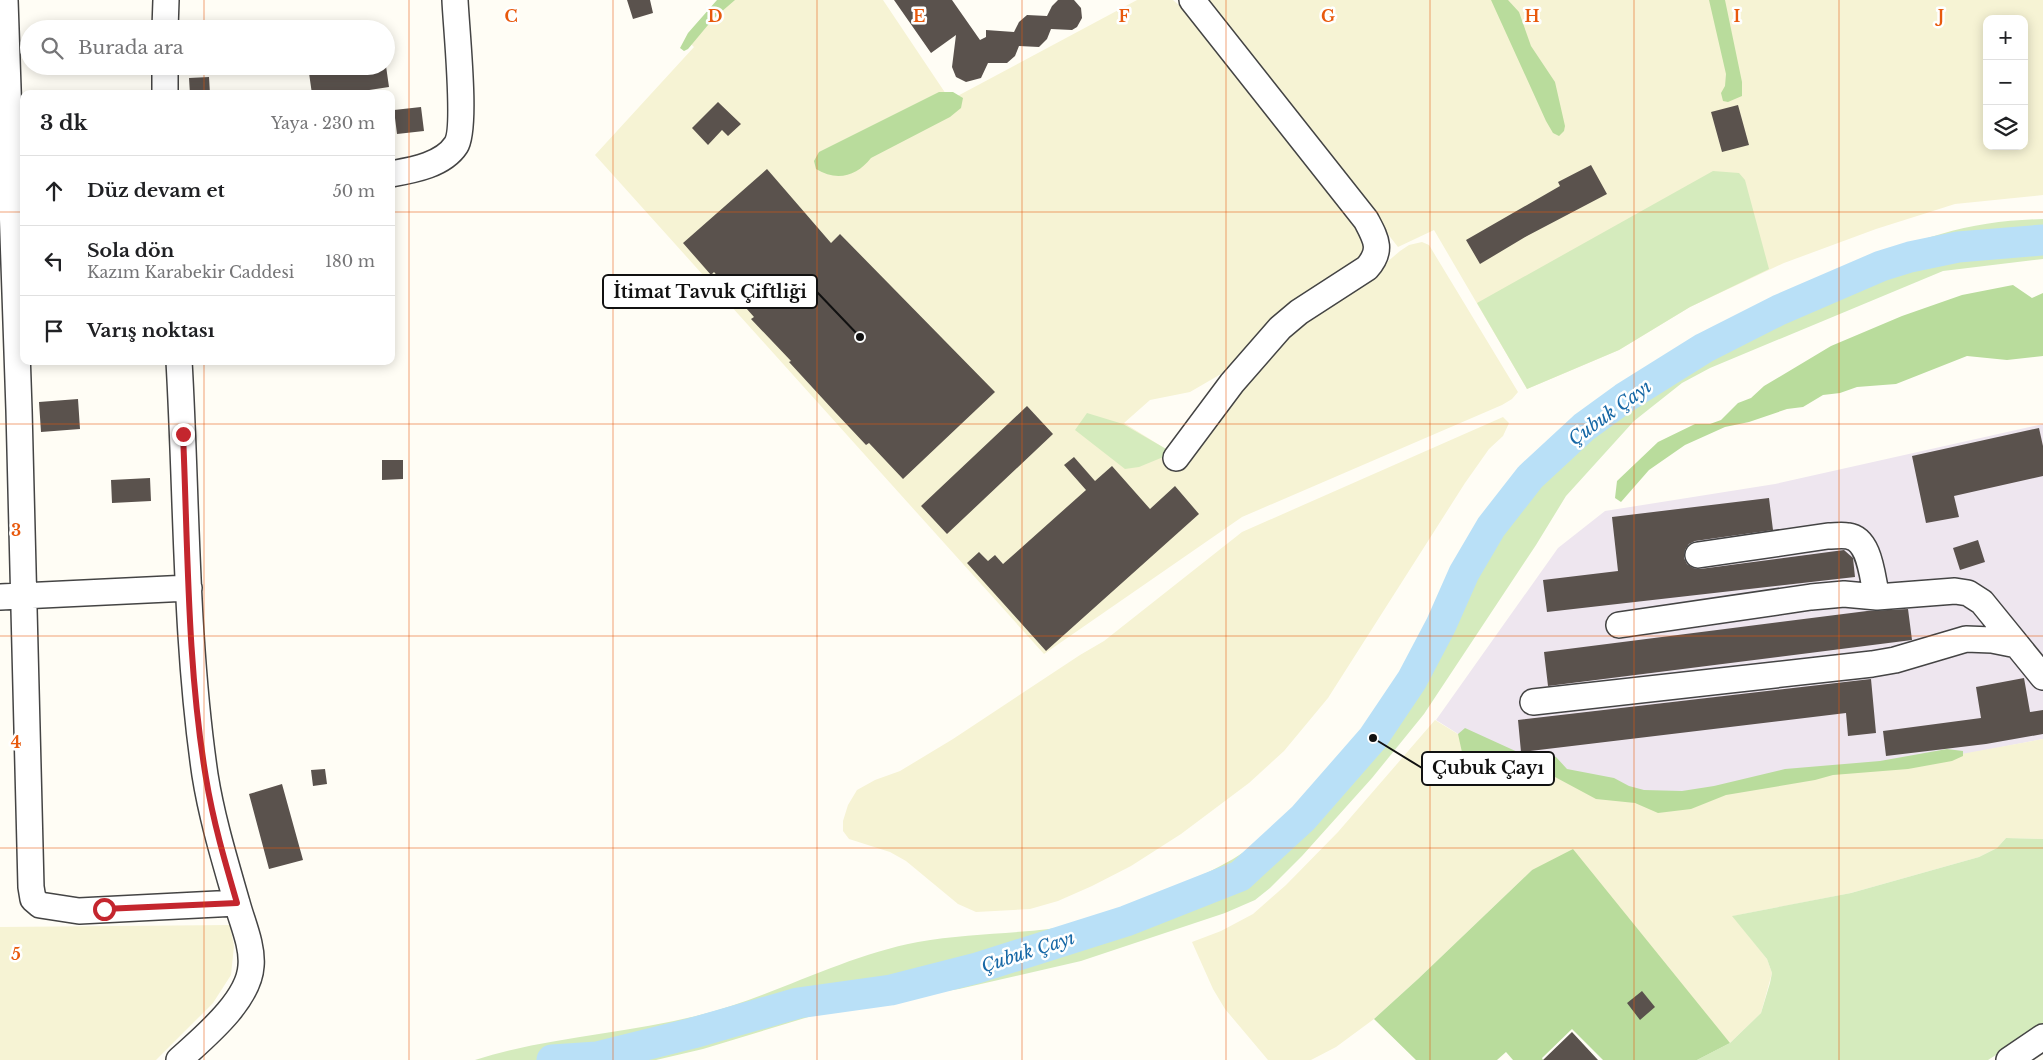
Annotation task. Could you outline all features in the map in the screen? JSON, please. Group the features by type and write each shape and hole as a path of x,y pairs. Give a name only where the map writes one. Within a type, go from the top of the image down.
{"street":[{"path":"5,0 11,169 12,597 30,887 33,899 40,905 79,911 237,903"},
{"path":"165,20 166,0"},
{"path":"395,173 432,163 442,158 457,144 460,114 455,0"},
{"path":"1176,458 1264,344 1299,312 1367,268 1374,259 1377,250 1375,237 1366,220 1192,0"},
{"path":"165,75 165,90"},
{"path":"179,365 188,588 197,710 206,777 221,847 252,966 245,986 234,1005 180,1060"},
{"path":"1698,555 1828,536 1849,536 1858,539 1865,548 1876,597"},
{"path":"12,597 188,588"},
{"path":"1619,626 1811,597 1844,594 1876,597 1955,591 1968,593 1982,602 2043,677"},
{"path":"1533,702 1872,664 1895,660 1966,639 1992,640 2017,645"},
{"path":"2009,1060 2043,1037"}],"shaded area":[{"path":"724,0 883,0 950,100 1137,0 1173,0 1197,21 1361,229 1364,246 1359,260 1221,374 1190,392 1150,400 1124,423 1190,464 1193,451 1249,374 1300,325 1366,280 1400,251 1409,245 1422,242 1429,245 1518,392 1512,399 1502,405 1242,517 1044,654 595,155 694,47 688,41"},
{"path":"1204,0 2043,0 2043,195 1955,204 1876,229 1784,263 1690,307 1619,350 1527,389 1434,230 1398,247"},
{"path":"1503,417 1509,423 1503,436 1489,449 1465,483 1328,698 1284,751 1249,783 1181,834 1131,866 1058,901 1030,909 976,912 958,904 906,861 890,852 849,839 843,831 843,821 848,805 857,790 875,780 900,771 1104,641 1242,532"},
{"path":"2043,424 2043,739 1666,812 1474,744 1436,720 1558,548 1605,511 1775,484"},
{"path":"1435,720 1474,744 1666,812 1772,779 1934,759 2043,739 2043,839 2006,838 1997,848 1979,857 1851,893 1733,916 1767,959 1772,973 1761,1013 1730,1043 1650,950 1532,870 1374,1019 1336,1047 1311,1060 1268,1060 1225,1009 1213,989 1192,942 1221,931 1253,914 1286,885 1338,832"},
{"path":"230,925 234,946 231,975 213,1003 156,1060 0,1060 0,927"}],"green space":[{"path":"717,0 735,0 713,19 688,49 684,51 680,48 688,33"},
{"path":"1491,0 1508,0 1519,12 1531,46 1555,82 1565,126 1564,131 1559,136 1553,133 1546,121"},
{"path":"1709,0 1725,0 1742,82 1742,96 1728,102 1723,101 1721,93 1725,86 1726,74"},
{"path":"939,92 953,92 963,98 961,108 950,117 871,158 853,173 839,176 816,169 814,161 819,152"},
{"path":"1713,171 1739,173 1745,180 1769,269 1690,307 1619,350 1527,389 1477,303"},
{"path":"2043,219 2043,259 1943,271 1710,368 1682,383 1634,421 1566,496 1536,545 1424,714 1372,778 1302,856 1255,900 1225,913 1081,961 959,989 838,1008 703,1049 656,1060 475,1060 530,1046 696,1016 752,999 834,967 890,948 951,937 1049,929 1069,925 1169,889 1221,866 1260,841 1285,820 1309,798 1331,773 1371,721 1389,693 1417,646 1490,508 1510,482 1558,438 1615,395 1681,353 1748,316 1818,282 1930,237 1991,223"},
{"path":"2013,285 2032,298 2043,293 2043,356 2007,360 1967,356 1896,384 1857,387 1840,393 1823,395 1803,407 1787,409 1749,422 1725,427 1685,445 1649,470 1621,502 1615,498 1617,481 1658,442 1695,424 1710,424 1721,420 1738,403 1751,398 1764,386 1831,346 1902,316 1962,295"},
{"path":"1087,413 1123,424 1173,453 1139,467 1125,469 1075,430"},
{"path":"1465,728 1522,754 1543,753 1556,757 1567,769 1614,778 1629,786 1644,790 1682,791 1714,786 1785,769 1880,761 1947,749 1963,751 1963,756 1952,761 1908,769 1833,775 1815,780 1726,795 1691,809 1658,813 1635,803 1596,799 1555,777 1535,773 1520,765 1498,761 1476,761 1463,757 1458,734"},
{"path":"2006,838 2043,839 2043,1025 1988,1060 1697,1060 1730,1043 1761,1013 1770,983 1772,973 1767,959 1732,916 1851,893 1979,857 1997,848"},
{"path":"1573,849 1730,1043 1697,1060 1603,1060 1572,1029 1542,1058 1543,1060 1513,1060 1506,1052 1497,1060 1416,1060 1374,1019 1532,870"}],"building":[{"path":"627,0 650,0 653,13 633,19"},
{"path":"894,0 952,0 980,40 986,37 986,30 1014,32 1019,22 1027,15 1047,16 1052,6 1058,0 1074,0 1081,8 1082,18 1077,27 1072,30 1051,29 1047,39 1039,47 1019,46 1015,56 1007,63 988,63 981,78 966,82 956,77 952,67 956,35 931,53"},
{"path":"309,75 387,75 389,87 369,90 311,90"},
{"path":"209,77 210,90 190,90 189,78"},
{"path":"718,102 741,124 728,136 722,130 708,145 692,128"},
{"path":"1738,105 1749,145 1722,152 1711,112"},
{"path":"421,107 424,131 397,134 395,110"},
{"path":"1591,165 1607,194 1527,236 1480,264 1466,240 1560,186 1558,182"},
{"path":"767,169 831,243 840,234 995,392 903,479 869,443 866,445 835,412 789,362 791,361 751,319 754,317 714,272 711,275 683,243"},
{"path":"78,399 80,429 41,432 39,402"},
{"path":"1027,406 1053,434 947,534 921,506"},
{"path":"2039,428 2043,446 2043,476 1954,496 1959,517 1926,523 1912,456"},
{"path":"1074,457 1095,481 1112,466 1150,509 1175,486 1199,514 1046,651 967,563 979,552 988,561 995,555 1003,564 1086,490 1064,465"},
{"path":"382,460 403,460 403,479 382,480"},
{"path":"150,478 151,501 112,503 111,480"},
{"path":"1769,498 1773,530 1695,541 1689,544 1685,550 1684,558 1687,564 1693,568 1700,569 1844,550 1853,558 1855,577 1547,612 1543,580 1618,571 1612,517"},
{"path":"1978,540 1985,562 1960,570 1953,548"},
{"path":"1908,609 1912,640 1548,686 1544,652 1867,611"},
{"path":"2024,678 2030,712 2043,710 2043,734 1986,744 1886,756 1883,731 1981,718 1976,687"},
{"path":"1871,679 1876,733 1848,736 1846,713 1521,752 1518,720"},
{"path":"325,769 327,784 313,786 311,770"},
{"path":"282,784 303,860 269,869 249,794"},
{"path":"1642,991 1655,1007 1640,1020 1627,1003"},
{"path":"1572,1032 1598,1060 1543,1060"}],"waterway":[{"name":"Çubuk Çayı","path":"552,1060 597,1057 693,1033 798,1003 891,990 977,968 1126,921 1240,876 1303,818 1373,738 1412,680 1441,625 1464,573 1491,527 1530,477 1584,427 1624,398 1704,348 1779,310 1881,266 1910,257 1958,247 2043,240"}],"place":[{"name":"İtimat Tavuk Çiftliği","path":"860,337"},
{"name":"Çubuk Çayı","path":"1373,738"}],"route":[{"path":"104,909 237,903 211,804 197,710 188,588 183,434"}]}
